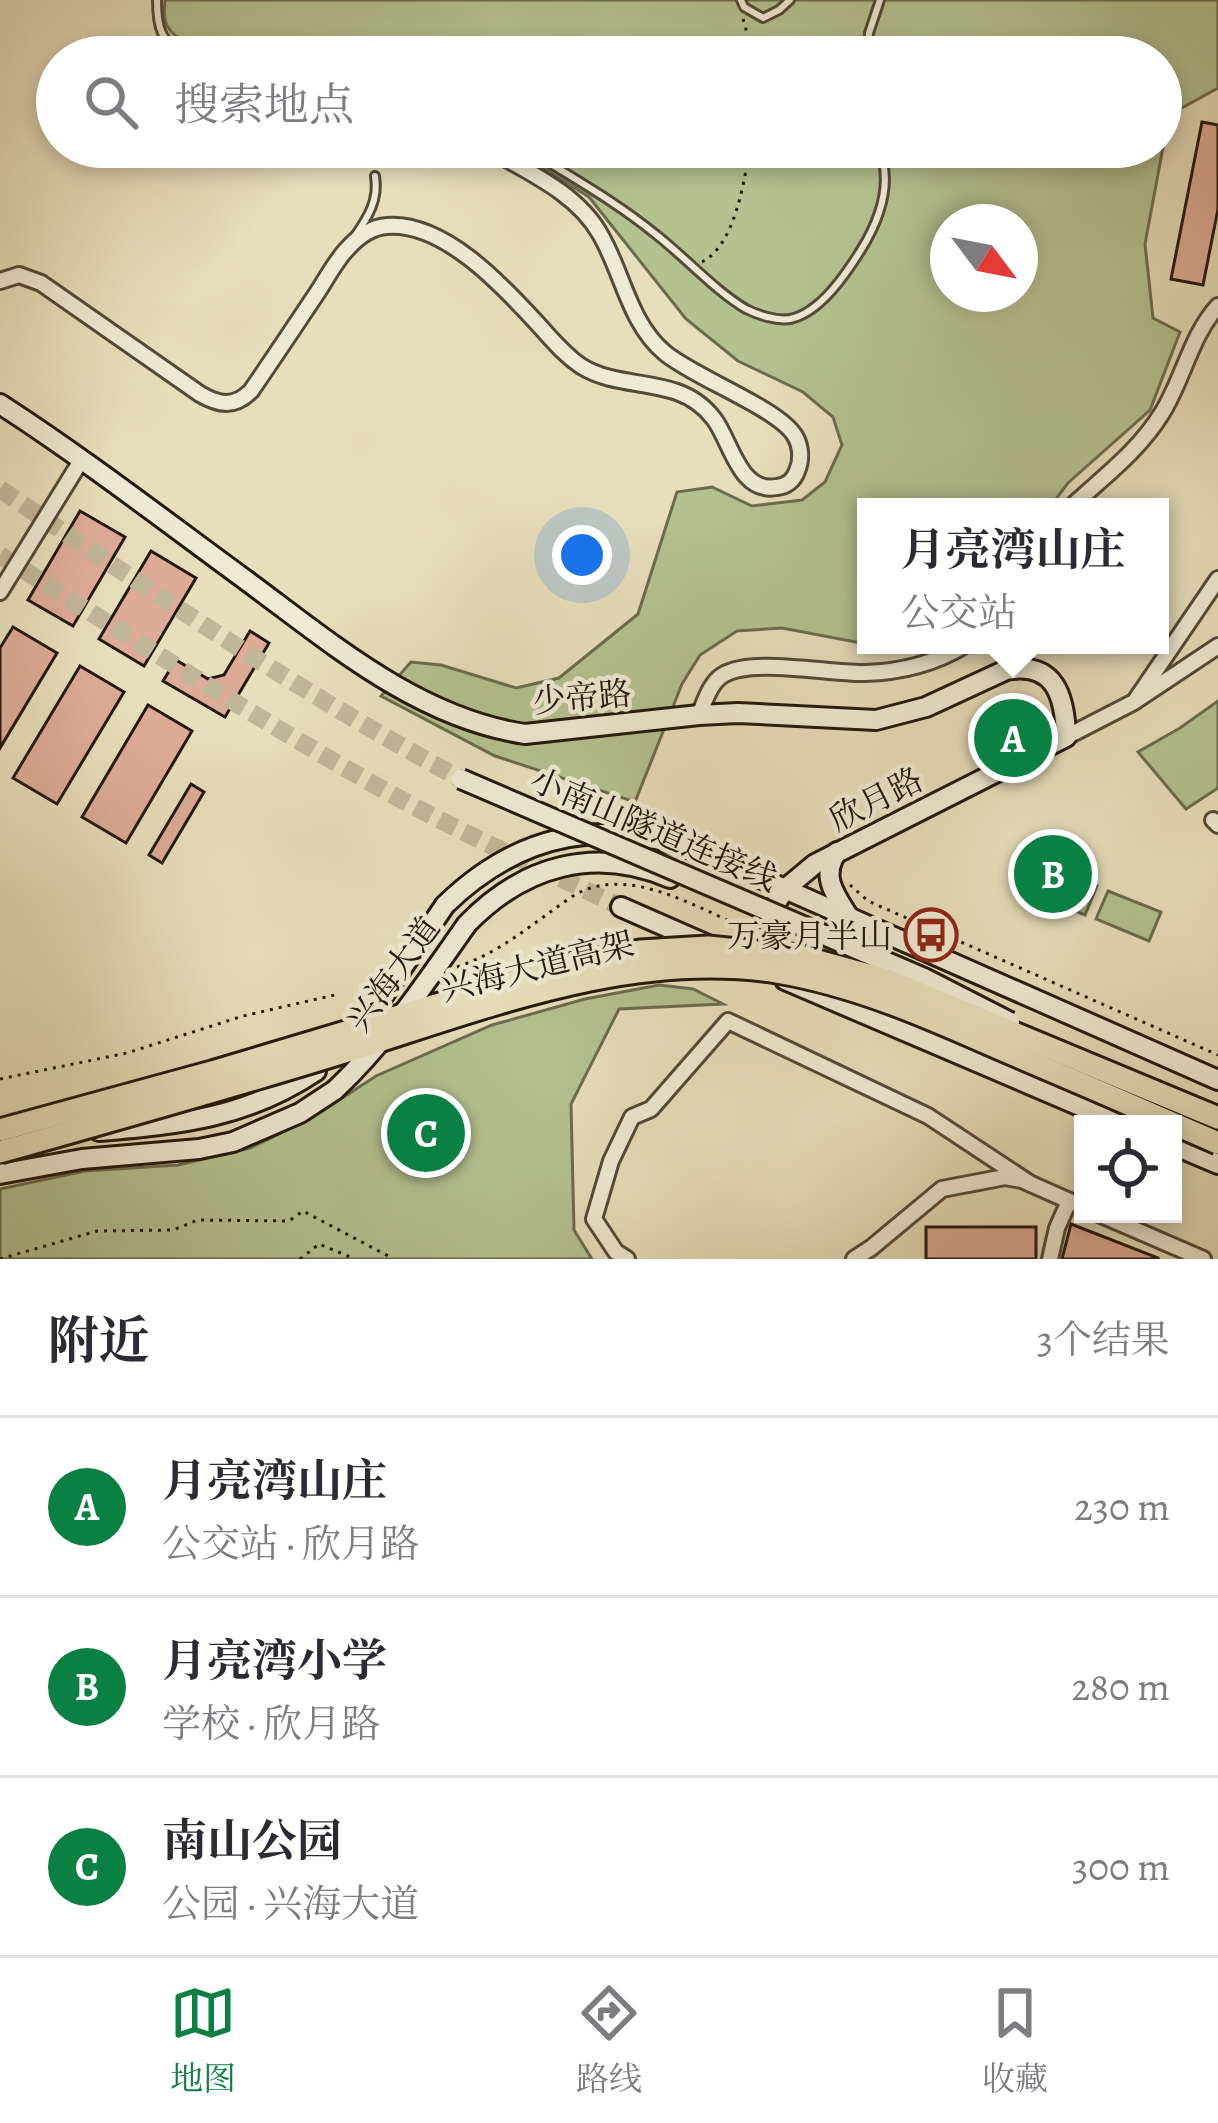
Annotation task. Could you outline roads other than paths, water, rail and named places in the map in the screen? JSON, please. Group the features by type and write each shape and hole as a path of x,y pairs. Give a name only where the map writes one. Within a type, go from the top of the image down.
{"main road":[{"name":"兴海大道高架","path":"0,1130 570,965 671,948 738,948 826,962 917,991 1218,1118"},
{"name":"兴海大道高架","path":"0,1152 529,996 634,972 705,967 807,978 883,1000 1218,1143"}],"street":[{"path":"0,281 19,275 41,283 200,394 223,404 242,400 251,392 346,249 380,226 410,227 433,234 502,286 578,364 608,377 688,397 713,418 735,461 751,479 774,488 789,483 798,471 800,457 793,432 664,353 645,331 602,236 587,214 521,168"},
{"path":"1081,498 1146,436 1176,389 1206,318 1218,306"},
{"name":"少帝路","path":"0,404 348,655 454,716 525,734 738,713 876,720 926,706 1018,668 1043,674 1056,686 1065,713 1066,737"},
{"path":"0,592 82,459"},
{"path":"1169,651 1218,579"},
{"name":"欣月路","path":"766,919 785,889 814,864 1134,702 1218,646"},
{"path":"699,715 722,675 753,666 863,673 902,670 947,654"},
{"path":"1134,702 1167,654"},
{"name":"小南山隧道连接线","path":"461,778 902,968 1083,1060"},
{"name":"兴海大道","path":"0,1140 207,1119 290,1088 339,1050 375,1008 446,905 492,865 571,837 606,833 684,846 1218,1080"},
{"path":"837,852 828,871 849,917"},
{"name":"兴海大道","path":"0,1174 82,1159 199,1149 233,1142 300,1113 335,1090 368,1059 481,909 526,881 598,861 653,871 864,961 1108,1081 1218,1129"},
{"path":"621,907 1101,1115"},
{"path":"627,1259 616,1252 594,1219 610,1161 632,1117 651,1109 728,1021 928,1115 1031,1184"},
{"path":"1182,1149 1218,1164"},
{"path":"854,1259 942,1189 1005,1177 1074,1203"},
{"path":"1051,1259 1057,1228 1074,1207"},
{"path":"1120,1223 1203,1259"}],"lane":[{"path":"157,0 162,36"},
{"path":"741,0 763,18 790,0"},
{"path":"869,36 880,0"},
{"path":"557,168 653,232 746,309 790,319 830,292 874,227 885,168"},
{"path":"346,249 374,201 375,176"}],"tunnel":[{"path":"0,489 284,676 461,779"},
{"path":"0,555 375,785 621,907"}],"place":[{"name":"月亮湾山庄","path":"1013,738"},
{"name":"月亮湾小学","path":"1053,874"},
{"name":"万豪月半山","path":"931,935"},
{"name":"南山公园","path":"426,1133"}]}
